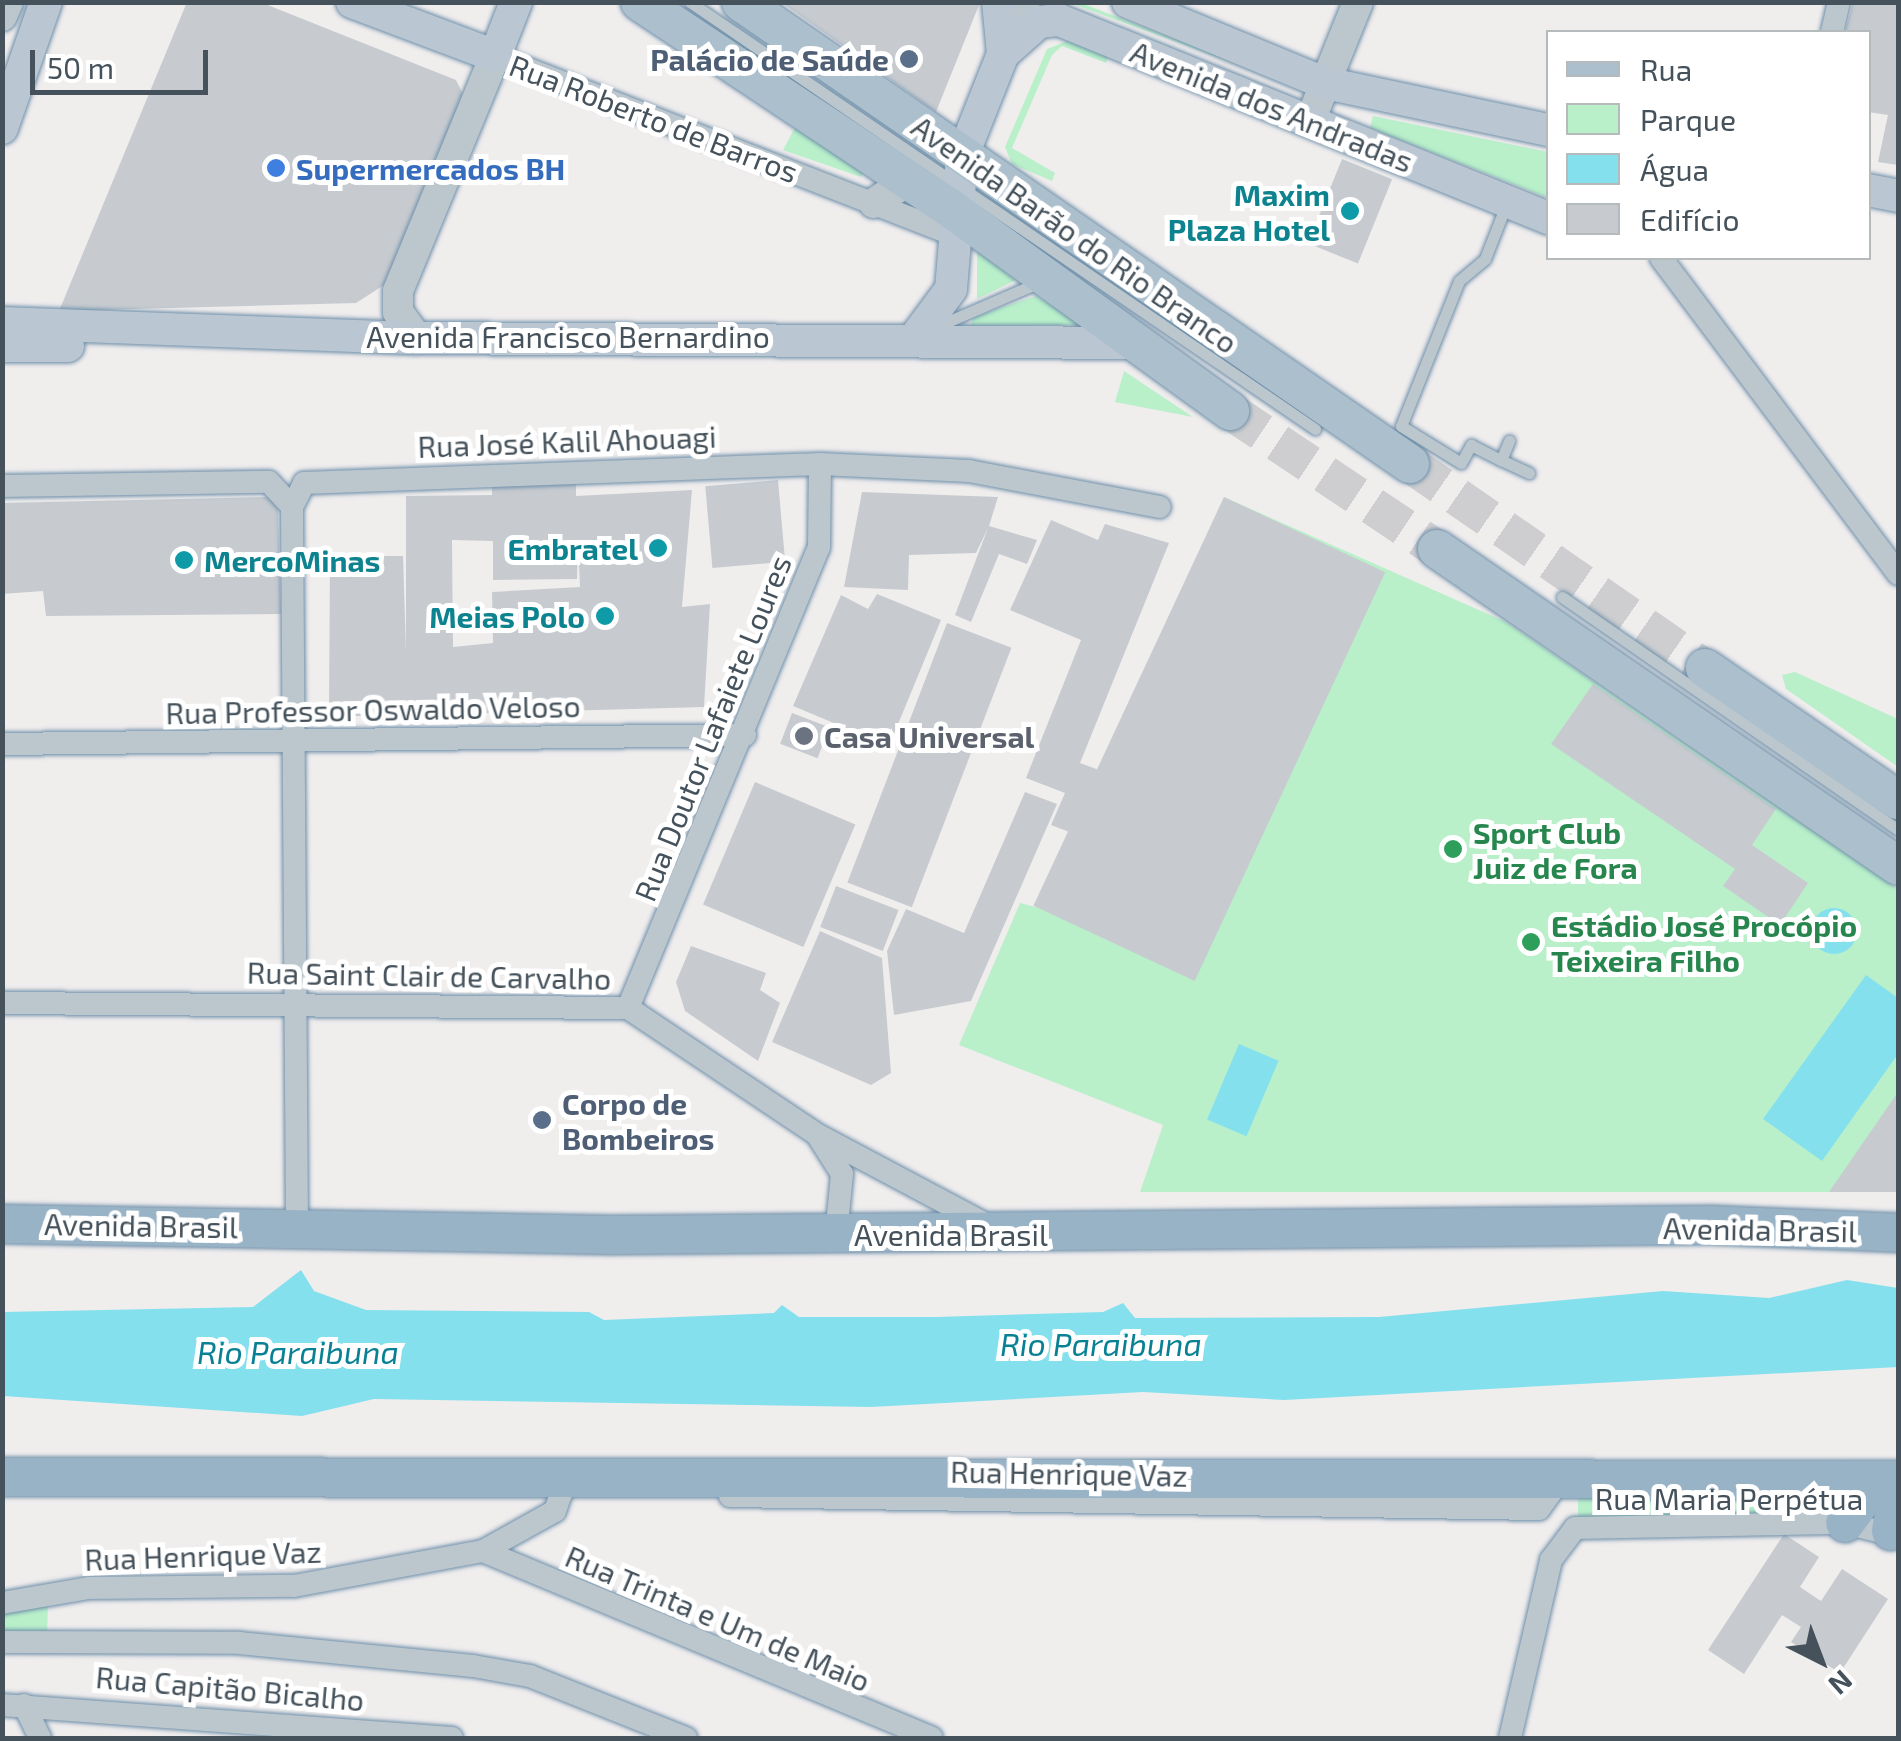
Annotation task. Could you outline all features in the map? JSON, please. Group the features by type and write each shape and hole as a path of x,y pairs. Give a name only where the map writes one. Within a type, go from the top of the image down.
{"highway":[{"name":"Avenida Brasil","path":"2,1224 836,1235 1710,1225 1898,1233"},
{"path":"2,1478 552,1484 1560,1480 1868,1516 1898,1492"},
{"path":"1868,1516 1898,1480"}],"main road":[{"name":"Rua Roberto de Barros","path":"352,2 494,56"},
{"path":"494,56 516,2"},
{"name":"Avenida Barão do Rio Branco","path":"640,2 891,169 957,198 1410,464"},
{"name":"Avenida Barão do Rio Branco","path":"741,2 1044,280 1230,411"},
{"path":"916,335 951,290 957,198 1004,54 998,2"},
{"name":"Avenida dos Andradas","path":"1128,2 1325,83 1546,130"},
{"path":"2,128 44,15"},
{"name":"Avenida dos Andradas","path":"1004,54 1040,22 1059,20 1546,217"},
{"path":"1871,191 1898,196"},
{"name":"Avenida Francisco Bernardino","path":"2,323 146,323 212,334 417,338 916,335 1134,343"},
{"path":"2,346 169,345 212,334"},
{"path":"1437,549 1898,866"},
{"path":"1705,668 1898,800"}],"street":[{"path":"2,16 8,2"},
{"path":"1004,54 1026,2"},
{"path":"1310,121 1358,2"},
{"path":"1832,30 1839,2"},
{"path":"417,338 398,312 398,292 494,56"},
{"name":"Rua Roberto de Barros","path":"494,56 874,204 957,198"},
{"path":"874,204 897,188 891,169"},
{"path":"1658,260 1898,574"},
{"name":"Rua José Kalil Ahouagi","path":"292,507 317,477 820,464 969,471 1160,507"},
{"name":"Rua Doutor Lafaiete Loures","path":"628,1008 745,735 820,546 820,464"},
{"path":"2,486 269,482 292,507 290,738 297,1226"},
{"name":"Rua Professor Oswaldo Veloso","path":"2,744 745,735"},
{"name":"Rua Saint Clair de Carvalho","path":"2,1003 294,1001 628,1008 816,1134 1005,1234"},
{"name":"Rua Saint Clair de Carvalho","path":"816,1134 842,1174 836,1235"},
{"name":"Rua Henrique Vaz","path":"2,1602 90,1588 294,1586 483,1551 555,1511 552,1484"},
{"name":"Rua Maria Perpétua","path":"1510,1738 1561,1540 1596,1522 1868,1516"},
{"name":"Rua Trinta e Um de Maio","path":"483,1551 932,1738"},
{"path":"2,1642 239,1643 473,1666 530,1676 686,1738"},
{"path":"14,1705 40,1738"},
{"name":"Rua Capitão Bicalho","path":"14,1705 452,1738"}],"lane":[{"name":"Avenida Barão do Rio Branco","path":"690,2 957,198 1094,281 1315,429"},
{"path":"1508,202 1485,259 1459,281 1401,426 1461,463 1471,445 1529,474"},
{"path":"916,335 1044,280 1094,281"},
{"path":"1500,460 1509,441"},
{"path":"1562,597 1898,830"}],"green space":[{"path":"1081,3 1304,89 1076,5"},
{"path":"1072,39 1110,53 1106,63 1062,46 1052,55 1012,148 1055,173 1052,181 1012,164 1005,147 1047,49"},
{"path":"1373,116 1546,152 1546,197 1370,128"},
{"path":"798,122 867,168 861,177 783,150"},
{"path":"977,251 1016,280 977,299"},
{"path":"1036,296 1083,325 970,326 974,317"},
{"path":"1124,371 1193,417 1115,402"},
{"name":"Sport Club Juiz de Fora","path":"1224,497 1506,622 1898,889 1898,1192 1140,1192 1163,1125 959,1045 1020,903 1043,909"},
{"path":"1795,672 1898,719 1898,767 1786,689 1782,675"},
{"path":"1578,1480 1844,1480 1844,1528 1578,1528"},
{"path":"48,1600 47,1639 3,1637 3,1609"}],"water":[{"path":"1834,908 1850,915 1857,931 1850,947 1834,954 1818,947 1811,931 1818,915"},
{"path":"1866,975 1898,998 1898,1054 1822,1161 1763,1119"},
{"path":"1239,1044 1279,1061 1247,1136 1207,1119"},
{"name":"Rio Paraibuna","path":"301,1270 314,1291 366,1310 589,1312 604,1320 774,1313 782,1305 799,1317 936,1317 1103,1312 1123,1303 1135,1318 1379,1317 1663,1291 1769,1298 1847,1280 1898,1288 1898,1367 1284,1400 1143,1392 871,1407 374,1399 302,1416 3,1396 3,1312 253,1307"}],"building":[{"name":"Supermercados BH","path":"187,2 260,2 456,80 463,94 384,285 356,303 59,311"},
{"name":"Palácio de Saúde","path":"781,2 971,2 979,5 936,112"},
{"path":"1853,2 1898,2 1898,165 1878,162 1888,115 1871,112 1871,30 1846,30"},
{"name":"Maxim Plaza Hotel","path":"1342,159 1392,179 1358,264 1308,243"},
{"path":"576,479 576,496 692,490 682,607 710,604 704,707 339,716 329,706 330,556 403,556 406,651 406,496 492,495 492,480","holes":["452,540 493,541 493,580 577,579 578,542 580,587 492,592 493,643 453,647"]},
{"path":"778,480 785,562 712,568 705,486"},
{"path":"862,492 998,497 989,526 1037,540 1027,564 999,554 971,622 955,615 988,528 976,553 909,555 908,590 844,587"},
{"name":"MercoMinas","path":"269,497 278,509 281,614 46,616 43,591 2,594 2,503"},
{"path":"1224,497 1385,572 1195,981 1033,906"},
{"path":"1051,520 1098,540 1105,524 1169,543 1080,763 1099,770 1072,833 1051,825 1065,793 1026,778 1081,640 1010,610"},
{"path":"877,594 941,620 889,746 793,706 841,595 868,609"},
{"path":"947,623 1011,648 912,907 847,883"},
{"path":"1593,684 1776,809 1752,845 1808,883 1780,925 1723,886 1735,869 1551,744"},
{"name":"Casa Universal","path":"792,713 829,727 818,758 780,744"},
{"path":"755,782 855,825 803,947 703,904"},
{"path":"1025,792 1057,804 971,1001 894,1015 887,951 906,909 964,933"},
{"path":"836,886 899,910 883,951 820,927"},
{"path":"820,931 882,958 891,1073 871,1085 772,1042"},
{"path":"691,946 766,973 760,990 780,1003 758,1061 685,1011 676,982"},
{"path":"1898,1092 1898,1192 1829,1192"},
{"path":"1784,1534 1819,1557 1800,1587 1821,1601 1842,1569 1888,1599 1840,1673 1791,1642 1801,1627 1782,1615 1744,1674 1708,1650"}],"tunnel":[{"path":"1230,411 1437,549"},
{"path":"1410,464 1705,668"}],"place":[{"name":"Palácio de Saúde","path":"909,59"},
{"name":"Supermercados BH","path":"276,168"},
{"name":"Maxim Plaza Hotel","path":"1350,211"},
{"name":"Embratel","path":"658,548"},
{"name":"MercoMinas","path":"184,560"},
{"name":"Meias Polo","path":"605,616"},
{"name":"Casa Universal","path":"804,736"},
{"name":"Sport Club Juiz de Fora","path":"1453,849"},
{"name":"Estádio José Procópio Teixeira Filho","path":"1531,942"},
{"name":"Corpo de Bombeiros","path":"542,1120"}]}
